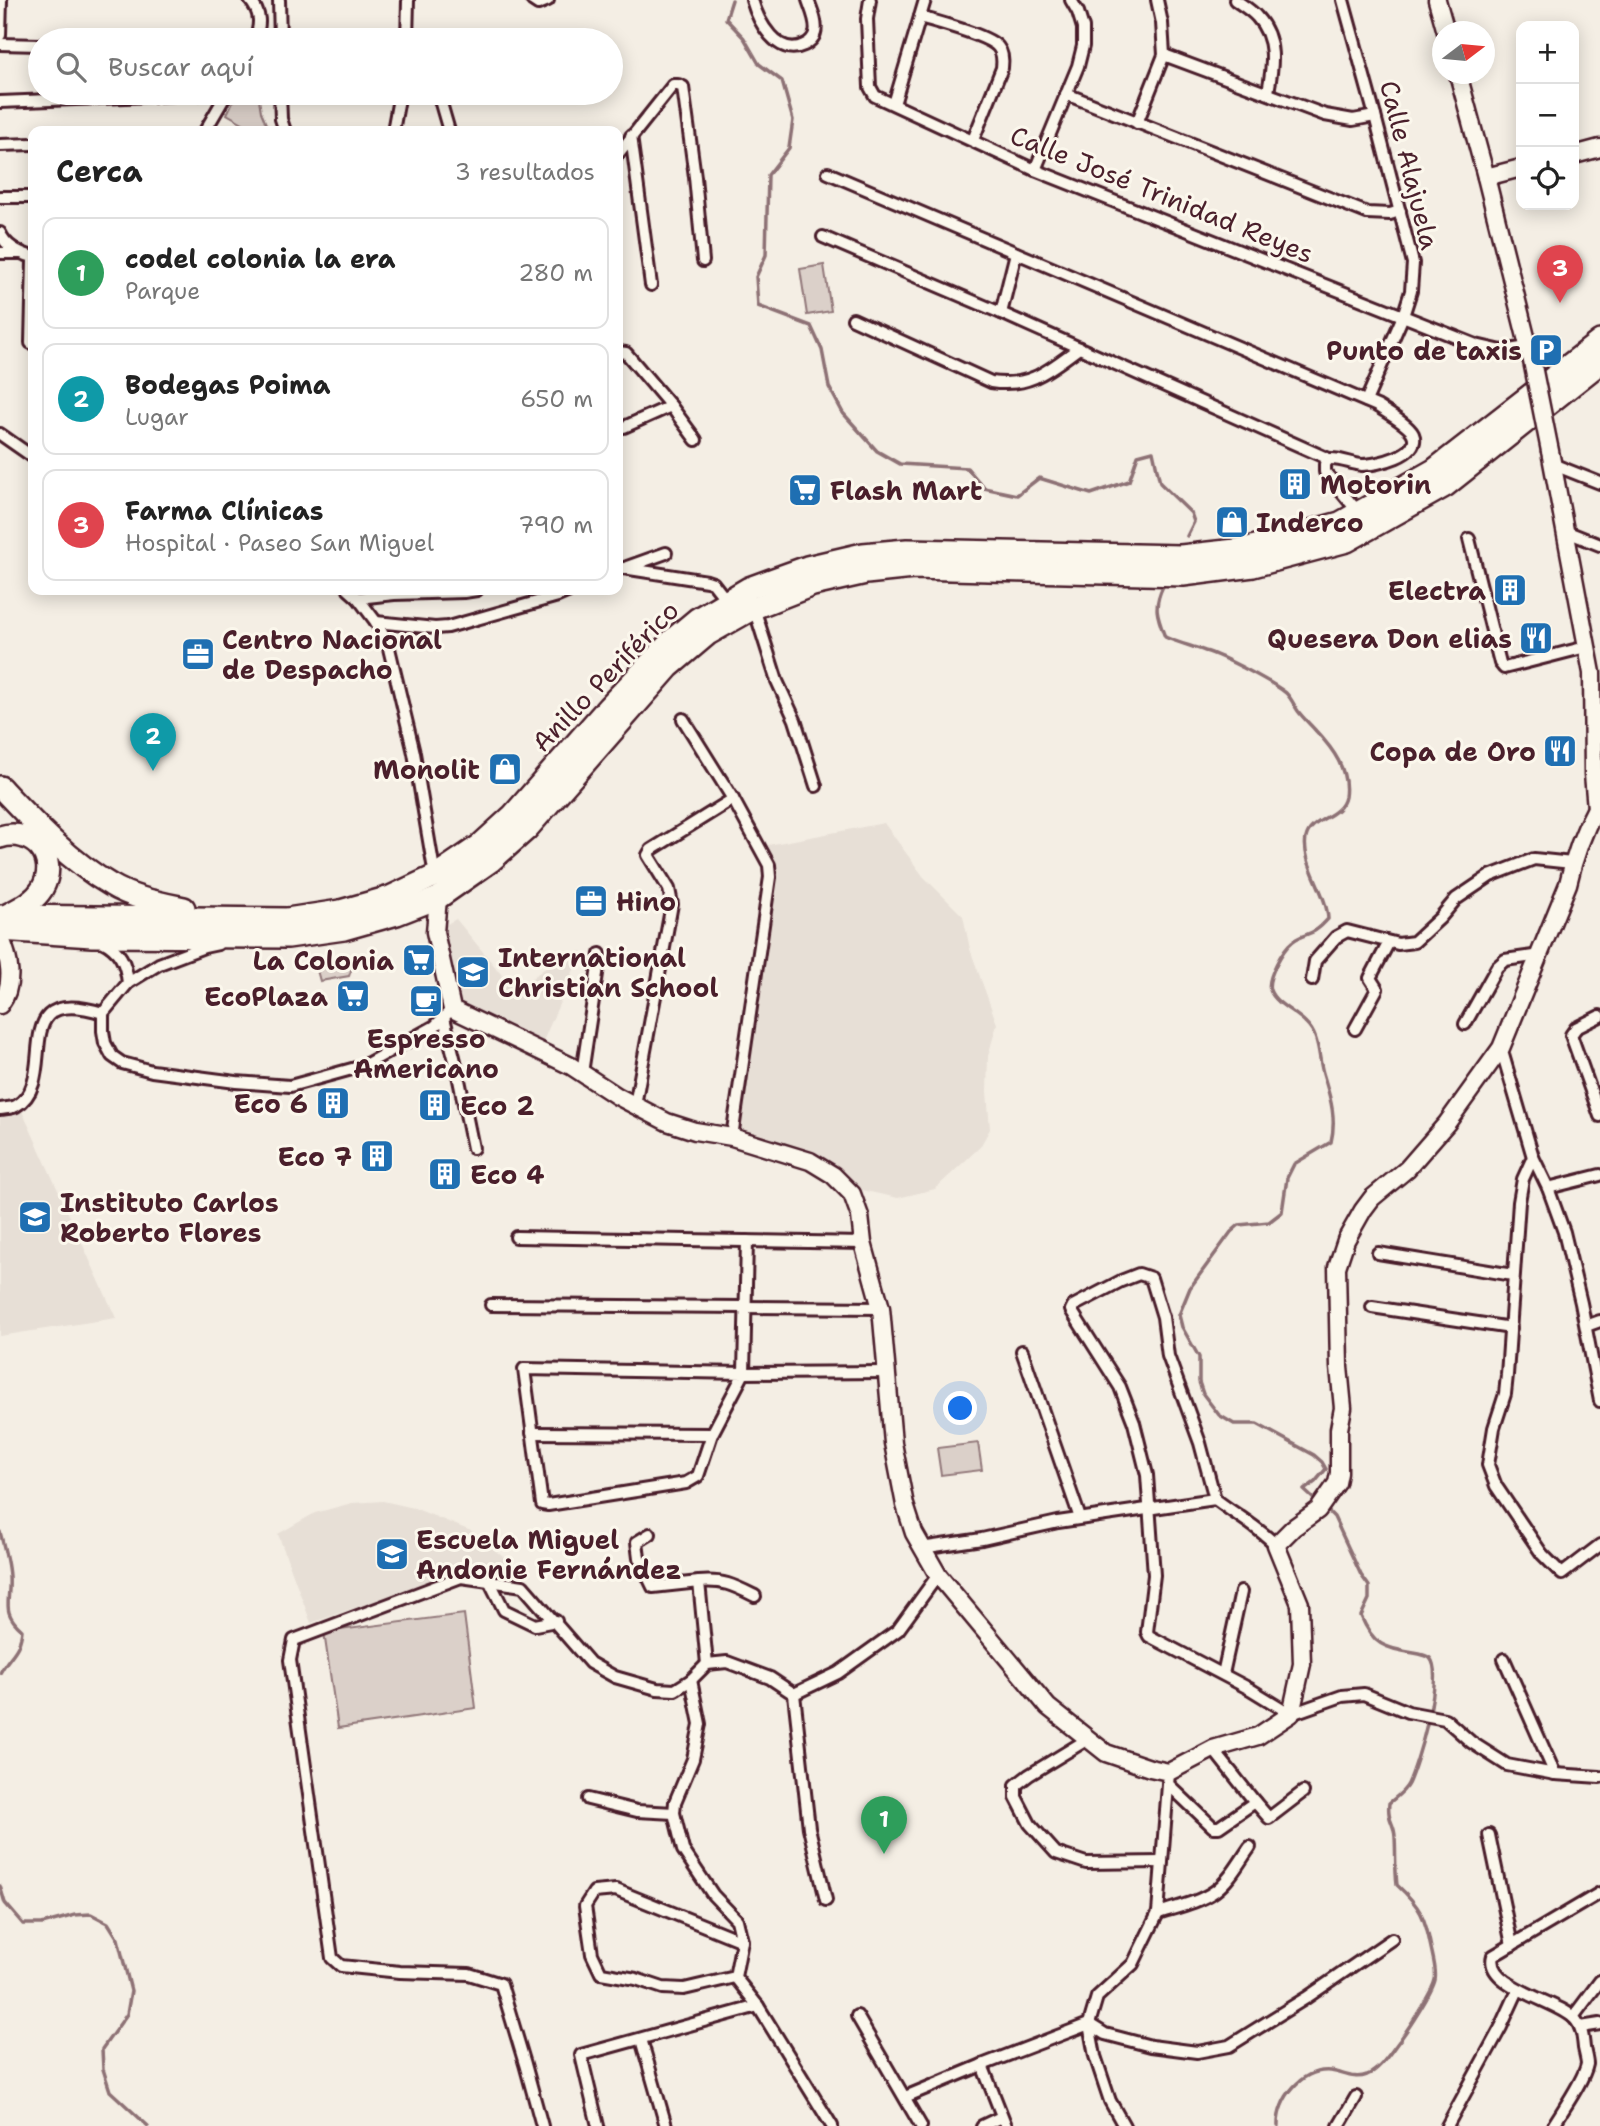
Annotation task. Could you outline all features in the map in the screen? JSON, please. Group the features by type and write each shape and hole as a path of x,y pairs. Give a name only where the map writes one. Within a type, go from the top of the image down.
{"highway":[{"name":"Anillo Periférico","path":"4,926 237,918 287,919 340,911 390,897 435,876 480,846 513,815 608,707 673,639 697,619 749,588 807,567 863,554 907,550 1181,556 1245,549 1339,523 1434,470 1600,341"},
{"name":"Anillo Periférico","path":"4,926 92,936 288,937 344,929 397,914 438,898 491,861 527,829 669,667 708,634 754,608 813,585 866,573 912,568 1182,575 1254,566 1347,541 1444,486 1600,363"},
{"path":"0,788 68,853 112,886 153,902 237,918"},
{"path":"0,837 17,834 31,839 41,848 48,874 33,900 4,926"}],"street":[{"path":"0,35 1,0"},
{"path":"250,0 259,12 259,28"},
{"path":"279,0 280,28"},
{"path":"407,28 408,0"},
{"path":"532,0 538,4 548,0"},
{"path":"752,0 765,30 775,41 795,48 807,44 816,33 808,0"},
{"name":"Calle José Trinidad Reyes","path":"870,0 867,19 870,87 875,96 1035,170 1476,345 1530,354"},
{"path":"894,104 925,0"},
{"path":"1035,170 1078,66 1083,46 1083,28 1071,0"},
{"path":"1136,123 1164,55 1157,0"},
{"path":"1234,0 1256,16 1270,41 1273,68 1268,92"},
{"name":"Calle Alajuela","path":"1343,0 1413,263 1411,291 1403,316 1366,401"},
{"path":"1437,0 1443,21"},
{"path":"920,17 990,40 1001,52 1002,68 973,140"},
{"path":"0,44 28,45"},
{"path":"1164,55 1325,115 1353,120 1375,116"},
{"path":"1276,1545 1322,1505 1337,1483 1339,1430 1343,1408 1339,1367 1337,1267 1346,1240 1363,1209 1372,1198 1407,1170 1447,1123 1501,1048 1568,884 1586,826 1598,811 1593,774 1596,674 1586,647 1530,354 1461,84"},
{"path":"623,147 673,85 683,88 703,261"},
{"path":"1066,94 1367,213 1390,215 1400,211"},
{"path":"0,102 28,101"},
{"path":"208,126 220,105"},
{"path":"281,105 283,126"},
{"path":"394,126 398,105"},
{"path":"441,105 448,126"},
{"path":"631,136 650,285"},
{"path":"0,145 28,144"},
{"path":"1579,154 1600,148"},
{"path":"1486,177 1516,169"},
{"path":"823,237 1329,459 1370,465 1406,453 1412,447 1413,434 1409,429 1377,406 828,173"},
{"path":"0,197 28,197"},
{"path":"0,233 4,241 28,256"},
{"path":"0,253 28,257"},
{"path":"1000,313 1016,253"},
{"path":"853,319 991,382 1006,384 1018,383 1047,372 1079,348"},
{"path":"623,353 671,406 696,440"},
{"path":"623,427 671,406"},
{"path":"0,434 28,454"},
{"path":"1551,457 1600,483"},
{"path":"1329,459 1325,464 1325,472 1359,513"},
{"path":"1565,531 1600,545"},
{"path":"1469,539 1500,663 1504,668 1586,647"},
{"path":"623,568 666,553"},
{"path":"623,569 707,581 713,583 727,601"},
{"path":"355,595 376,622 388,644 414,754 435,876"},
{"path":"358,598 376,595"},
{"path":"376,622 435,628 560,595"},
{"path":"754,608 777,681 795,720 816,786"},
{"path":"683,719 733,799 769,865 770,877 732,1137"},
{"path":"635,1105 672,904 669,889 648,855 651,850 733,799"},
{"path":"1311,980 1315,961 1336,937 1347,931 1398,944 1414,942 1456,899 1490,876 1534,859 1573,863"},
{"path":"438,898 435,932 472,1148"},
{"path":"397,914 413,913 423,918 435,932"},
{"path":"0,1005 10,981 4,926"},
{"path":"92,936 111,945 121,956 127,968 128,983"},
{"path":"252,937 204,947 159,964 128,983 103,1013 105,1043 112,1056 122,1063 152,1071 290,1086 363,1066 435,1026 448,1014"},
{"path":"1355,1029 1377,989 1370,978 1389,942"},
{"path":"583,1073 600,954"},
{"path":"1465,1024 1497,967 1505,960 1540,955"},
{"path":"0,1109 16,1106 29,1094 34,1081 41,1028 46,1019 65,1007 74,1006 103,1013"},
{"path":"448,1014 496,1029 583,1073 617,1096 667,1122 732,1137 810,1161 833,1175 852,1194 860,1216 863,1243 881,1308 893,1443 905,1505 921,1548 939,1575 1048,1707 1106,1753 1150,1768 1169,1778 1213,1827 1219,1827 1255,1802"},
{"path":"1600,1016 1576,1028 1571,1035 1600,1116"},
{"path":"1501,1048 1533,1157 1564,1232 1600,1401"},
{"path":"1533,1157 1523,1179 1519,1202 1505,1394 1494,1428 1488,1465 1496,1486 1542,1554 1562,1574 1600,1545"},
{"path":"1548,1188 1600,1175"},
{"path":"516,1237 863,1243"},
{"path":"747,1241 744,1373 712,1434 698,1476 686,1483 542,1504 524,1369 744,1373 886,1373"},
{"path":"1378,1253 1513,1275"},
{"path":"1139,1274 1151,1278 1163,1317 1168,1356 1200,1443 1215,1499 1258,1528 1276,1545 1300,1604 1302,1664 1292,1714 1149,1636 1147,1632 1154,1575 1147,1475 1134,1423 1120,1387 1071,1310 1073,1306 1121,1280 1139,1274"},
{"path":"491,1305 881,1308"},
{"path":"1372,1307 1511,1328"},
{"path":"1586,1326 1600,1321"},
{"path":"1022,1351 1080,1518"},
{"path":"532,1433 712,1434"},
{"path":"921,1548 982,1539 1080,1518 1215,1499"},
{"path":"650,1534 637,1542 639,1558 653,1587 719,1581 731,1584 755,1597"},
{"path":"794,1694 838,1673 898,1630 939,1575"},
{"path":"542,2126 501,1984 469,1974 400,1972 341,1966 332,1958 290,1660 294,1640 461,1577 523,1586 590,1663 615,1677 657,1689 676,1690 708,1664 727,1661 770,1678 794,1694 809,1828 826,1900"},
{"path":"489,1580 504,1610 535,1625 556,1621"},
{"path":"699,1582 708,1664"},
{"path":"1223,1674 1241,1592"},
{"path":"1503,1659 1556,1774"},
{"path":"691,1680 700,1724 693,1759 675,1802 674,1813 683,1850 713,1895 737,1920 743,1941 736,1977 758,2006 832,2126"},
{"path":"1169,1778 1213,1749 1258,1736 1292,1714 1342,1696 1364,1694 1408,1712 1445,1719 1471,1742 1507,1765 1556,1774 1600,1777"},
{"path":"1088,1739 1016,1785 1016,1797 1030,1824 1056,1853 1086,1863 1163,1862"},
{"path":"1213,1749 1269,1818 1303,1792"},
{"path":"1124,2126 1106,2090 1095,2056 1089,2024 1097,1997 1133,1964 1158,1913 1169,1778"},
{"path":"588,1799 637,1811 674,1813"},
{"path":"1489,1835 1512,1945"},
{"path":"1158,1913 1186,1905 1216,1891 1250,1847"},
{"path":"736,1977 684,1989 663,1988 636,1979 601,1973 592,1954 585,1906 594,1892 616,1890 743,1941"},
{"path":"1553,2126 1574,2093 1587,2064 1581,2027 1573,2017 1518,1990 1493,1970 1491,1963 1493,1956 1600,1893"},
{"path":"1089,2024 1105,2034 1150,2046 1198,2052 1229,2046 1306,1998 1392,1939"},
{"path":"1573,2017 1600,1981"},
{"path":"1447,2126 1518,1990"},
{"path":"598,2126 581,2056 758,2006"},
{"path":"857,2015 921,2126"},
{"path":"905,2097 1089,2024"},
{"path":"1581,2027 1600,2024"},
{"path":"642,2039 666,2126"},
{"path":"982,2065 1003,2121 982,2126"},
{"path":"1339,2126 1356,2098"}],"shaded area":[{"path":"231,105 260,105 267,126 248,126 227,114"},
{"path":"824,265 831,311 807,315 800,269"},
{"path":"884,823 923,876 963,916 970,949 997,1024 988,1056 990,1129 980,1147 935,1189 898,1198 856,1189 738,1132 777,873 768,845"},
{"name":"International Christian School","path":"456,919 515,991 557,959 582,951 541,1046 456,1002 440,928"},
{"path":"341,957 353,965 349,976 320,981 315,963"},
{"name":"Instituto Carlos Roberto Flores","path":"22,1111 116,1318 0,1336 0,1116"},
{"path":"978,1443 982,1470 941,1475 937,1448"},
{"name":"Escuela Miguel Andonie Fernández","path":"383,1501 414,1508 471,1531 523,1573 519,1582 462,1574 436,1580 311,1623 278,1534 315,1513 352,1503"},
{"path":"464,1614 476,1708 338,1728 324,1632"}],"waterway":[{"path":"732,0 726,19 744,38 759,64 782,81 793,120 789,148 768,175 766,255 756,277 758,306 811,326 822,350 829,387 843,413 877,451 900,464 967,468 984,488 1017,495 1039,478 1091,494 1129,481 1138,455 1153,451 1160,483 1191,513 1194,522 1187,536"},
{"path":"1163,586 1157,612 1165,637 1223,658 1286,693 1300,714 1334,753 1345,778 1345,797 1342,804 1313,826 1306,838 1307,857 1327,909 1328,919 1318,929 1297,938 1288,946 1276,964 1269,985 1276,1000 1302,1019 1314,1034 1332,1107 1331,1142 1294,1164 1287,1178 1282,1212 1269,1222 1239,1225 1231,1232 1190,1288 1179,1315 1182,1327 1199,1357 1199,1382 1203,1394 1219,1415 1234,1424 1257,1424 1322,1462 1326,1469 1304,1490 1317,1502"},
{"path":"1278,2126 1282,2106 1293,2087 1301,2080 1320,2071 1358,2077 1377,2069 1414,2020 1433,1986 1435,1976 1434,1960 1424,1920 1417,1906 1397,1885 1395,1832 1389,1809 1389,1803 1408,1784 1417,1759 1432,1700 1434,1667 1428,1657 1381,1644 1365,1626 1361,1616 1369,1599 1369,1586 1361,1575 1334,1517 1326,1509"},
{"path":"0,1532 8,1570 9,1611 22,1630 17,1648 0,1673"},
{"path":"0,1886 5,1903 23,1924 42,1924 75,1915 91,1914 108,1923 118,1939 131,1991 127,2014 102,2049 103,2069 110,2091 148,2126"}],"place":[{"name":"Farma Clínicas","path":"1560,303"},
{"name":"Punto de taxis","path":"1546,350"},
{"name":"Motorin","path":"1295,484"},
{"name":"Flash Mart","path":"805,490"},
{"name":"Inderco","path":"1232,522"},
{"name":"Electra","path":"1510,590"},
{"name":"Quesera Don elias","path":"1536,638"},
{"name":"Centro Nacional de Despacho","path":"198,654"},
{"name":"Copa de Oro","path":"1560,751"},
{"name":"Monolit","path":"505,769"},
{"name":"Bodegas Poima","path":"153,771"},
{"name":"Hino","path":"591,901"},
{"name":"La Colonia","path":"419,960"},
{"name":"International Christian School","path":"473,972"},
{"name":"EcoPlaza","path":"353,996"},
{"name":"Espresso Americano","path":"426,1001"},
{"name":"Eco 6","path":"333,1103"},
{"name":"Eco 2","path":"435,1105"},
{"name":"Eco 7","path":"377,1156"},
{"name":"Eco 4","path":"445,1174"},
{"name":"Instituto Carlos Roberto Flores","path":"35,1217"},
{"name":"Escuela Miguel Andonie Fernández","path":"392,1554"},
{"name":"codel colonia la era","path":"884,1854"}]}
